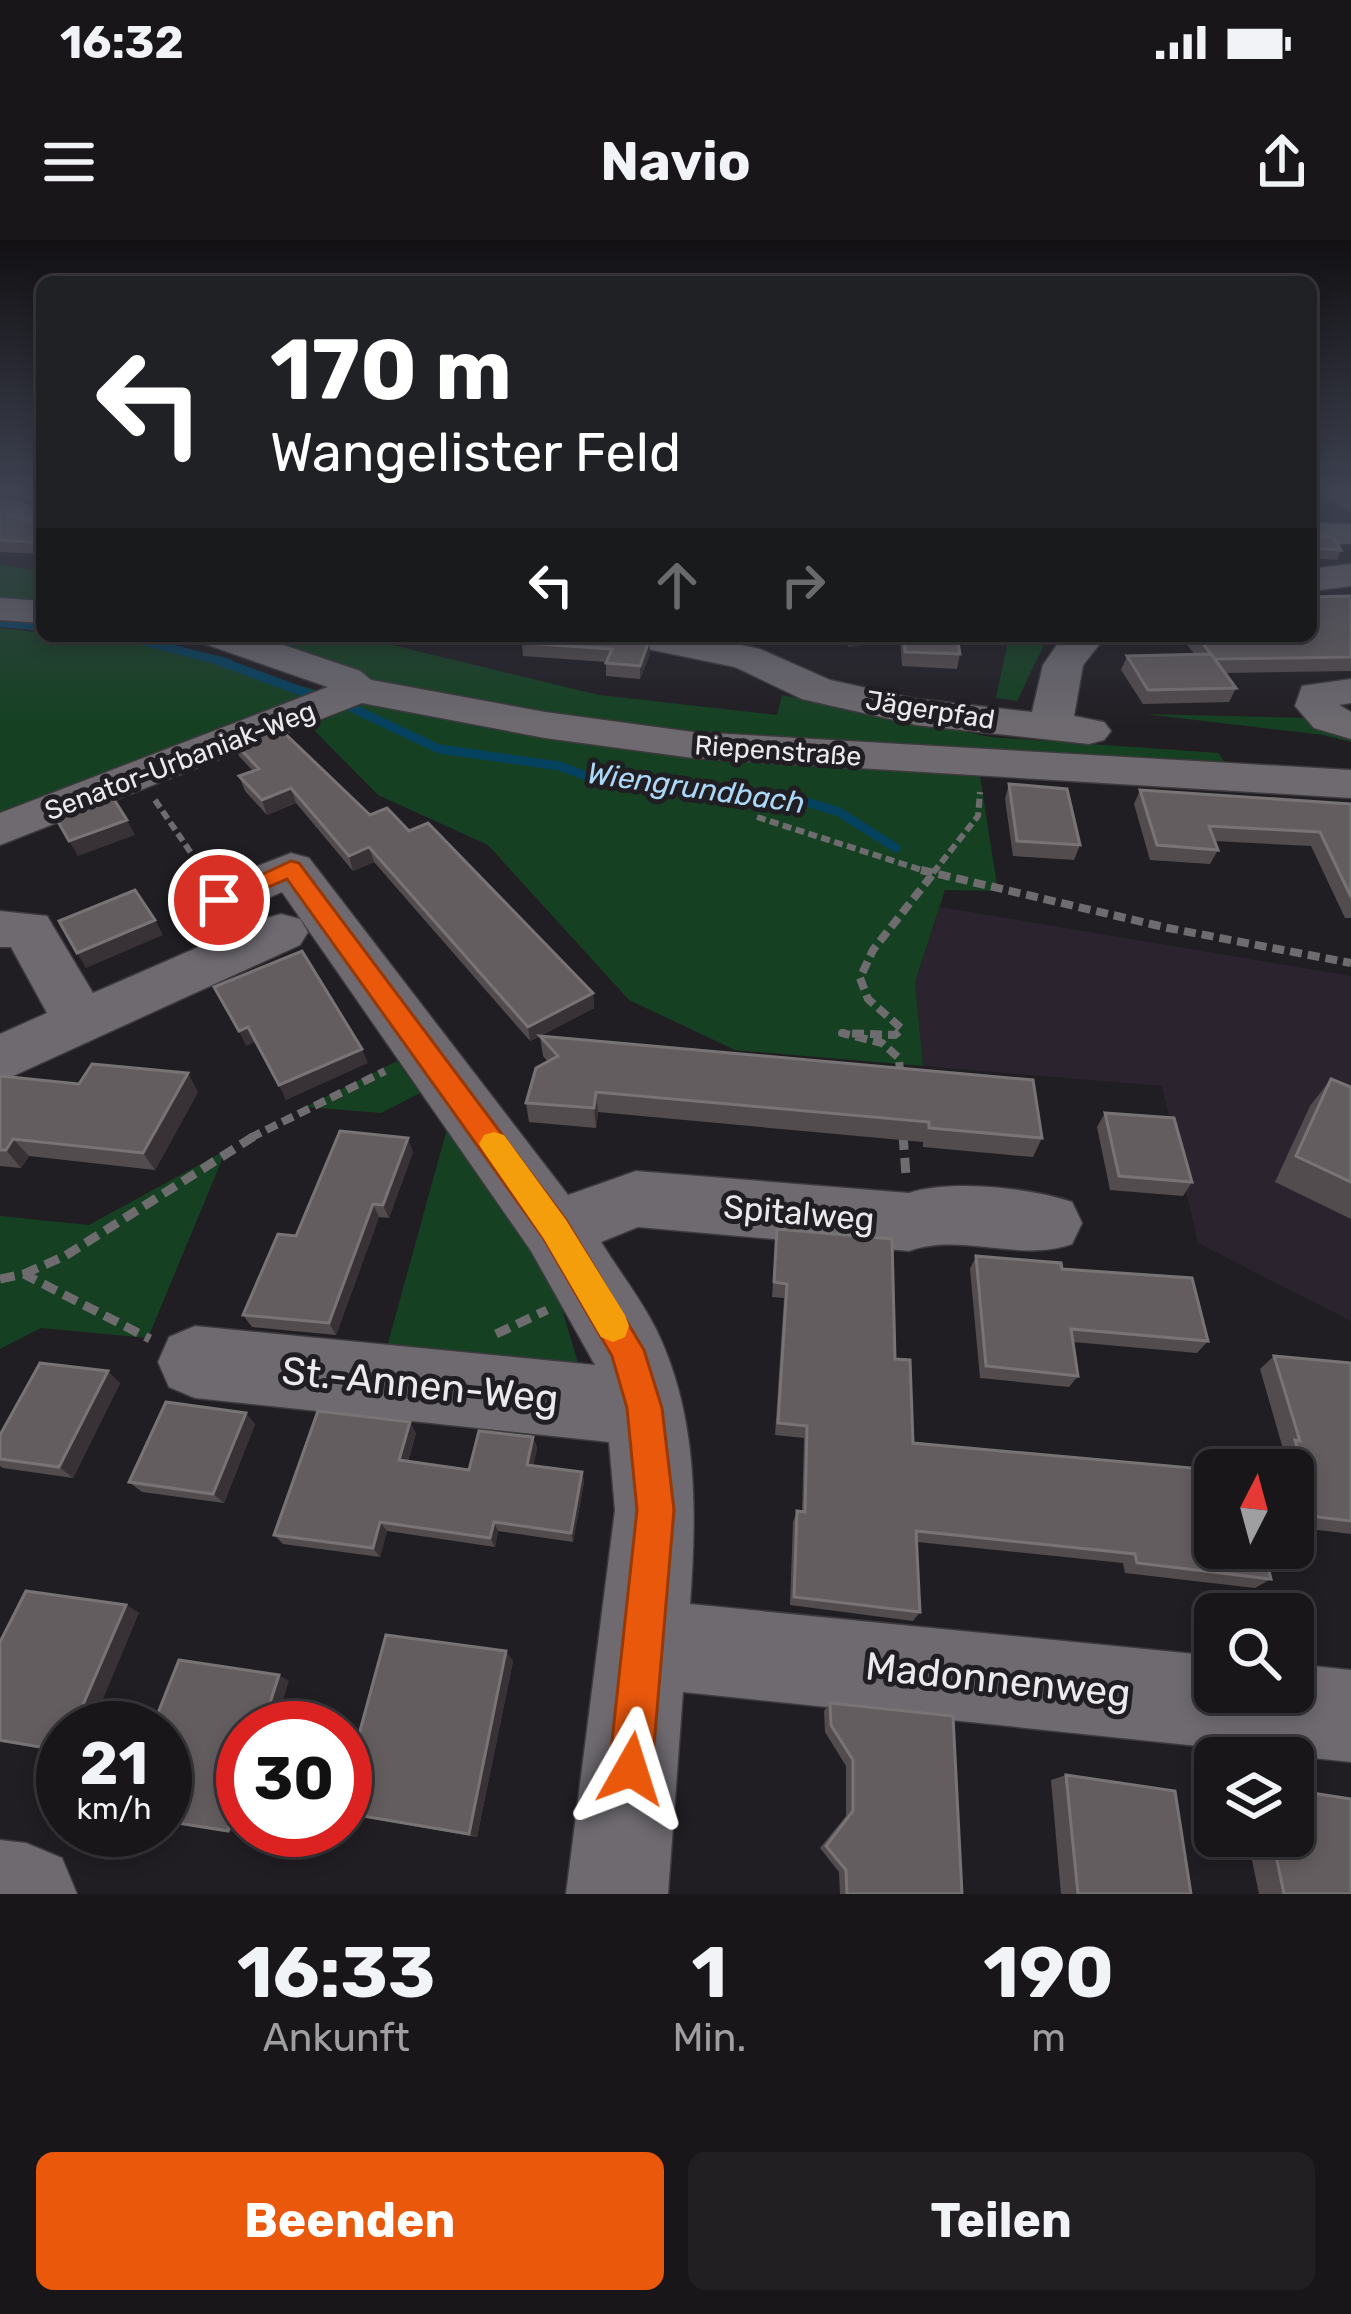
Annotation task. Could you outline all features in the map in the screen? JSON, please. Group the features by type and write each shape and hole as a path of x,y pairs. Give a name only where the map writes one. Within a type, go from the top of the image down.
{"street":[{"path":"1317,579 1351,575"},
{"path":"0,609 36,612"},
{"name":"Riepenstraße","path":"236,642 346,680 358,690 545,725 693,745 1351,784"},
{"name":"Jägerpfad","path":"700,642 742,646 817,690 916,712 1053,729 1233,741 1351,761"},
{"path":"1053,729 1062,665 1082,642"},
{"name":"Senator-Urbaniak-Weg","path":"0,830 358,690"},
{"path":"1351,691 1317,694 1316,706 1329,719 1351,726"},
{"name":"Jägerpfad","path":"1233,741 1274,758 1283,771 1273,780"},
{"path":"0,1059 81,1022 234,923 291,868 325,913 555,1230 628,1350 644,1408 656,1510 617,1894"},
{"path":"0,929 28,929 81,1022"},
{"name":"Spitalweg","path":"555,1230 636,1199 909,1222 931,1214 1048,1223"},
{"name":"St.-Annen-Weg","path":"195,1362 644,1408"},
{"name":"Madonnenweg","path":"644,1644 1351,1716"},
{"path":"0,1890 26,1894"}],"path":[{"path":"139,777 198,859 234,923"},
{"path":"900,1082 898,1058 882,1043 842,1034 845,1030 895,1035 902,1029 868,999 860,978 873,950 978,816 981,779"},
{"path":"757,817 934,874 1168,928 1351,963"},
{"path":"0,1280 65,1256 226,1150 424,1051"},
{"path":"903,1129 909,1222"},
{"path":"24,1274 195,1362"}],"shaded area":[{"path":"940,907 1351,976 1351,1321 1198,1243 1162,1086 923,1066 915,982"}],"green space":[{"path":"0,572 36,572 36,606 0,603"},
{"path":"0,628 36,632 36,642 155,646 345,698 0,830"},
{"path":"262,642 380,642 599,695 777,715 782,695 991,737 1219,753 1227,767 718,740 372,685"},
{"path":"1008,642 1045,642 1017,701 996,698"},
{"path":"369,700 978,764 998,891 945,890 915,982 923,1066 735,1050 629,1000 488,845 378,795 310,726"},
{"path":"1145,714 1351,719 1351,742 1323,735"},
{"path":"397,1061 420,1093 381,1113 306,1107"},
{"path":"450,1118 541,1238 583,1380 385,1354"},
{"path":"226,1150 148,1338 41,1328 0,1349 0,1216 89,1225"}],"building":[{"path":"1351,596 1351,657 1215,659 1202,642 1317,642 1317,597"},
{"path":"649,642 640,666 606,663 612,649 522,643"},
{"path":"904,642 958,642 960,654 905,652"},
{"path":"1211,654 1236,688 1148,690 1127,656"},
{"path":"276,725 370,815 387,808 409,831 428,823 593,993 528,1027 369,847 349,856 291,788 262,800 239,776 259,769 233,741"},
{"path":"1009,784 1067,789 1080,845 1017,841"},
{"path":"108,790 127,820 69,841 52,811"},
{"path":"1140,790 1351,804 1351,897 1320,832 1209,826 1218,850 1157,845"},
{"path":"135,890 155,920 77,953 59,921"},
{"path":"302,951 362,1049 279,1085 248,1027 239,1031 214,987"},
{"path":"540,1036 1033,1080 1042,1138 929,1128 929,1122 596,1092 594,1108 526,1103 536,1068 558,1056"},
{"path":"92,1064 188,1073 143,1153 13,1139 6,1150 0,1150 0,1076 79,1084"},
{"path":"1331,1079 1351,1087 1351,1182 1296,1156"},
{"path":"1105,1113 1174,1118 1192,1182 1119,1176"},
{"path":"340,1131 408,1138 383,1205 373,1204 329,1323 243,1315 278,1234 296,1236"},
{"path":"777,1229 892,1239 895,1359 910,1360 913,1443 1194,1468 1194,1569 1268,1569 1271,1579 1137,1563 1135,1554 916,1531 920,1612 794,1597 797,1511 805,1512 807,1426 778,1423 787,1284 774,1282"},
{"path":"976,1256 1061,1263 1062,1269 1192,1278 1208,1341 1071,1329 1078,1376 986,1366"},
{"path":"1274,1356 1351,1363 1351,1521 1314,1517 1314,1449 1298,1449 1295,1440 1300,1441"},
{"path":"40,1363 108,1371 59,1467 0,1459 0,1435"},
{"path":"166,1402 246,1413 213,1494 129,1482"},
{"path":"318,1411 410,1422 399,1460 469,1470 479,1431 533,1437 527,1465 582,1472 571,1533 494,1522 490,1538 380,1522 373,1548 274,1535"},
{"path":"26,1591 126,1605 85,1701 36,1701 36,1746 0,1740 0,1642"},
{"path":"386,1635 506,1651 469,1834 372,1818 372,1701 368,1701"},
{"path":"179,1660 279,1675 271,1701 216,1701 216,1829 192,1825 192,1701 163,1701"},
{"path":"830,1703 953,1716 962,1894 847,1894 846,1870 826,1846 853,1811 853,1760 831,1725"},
{"path":"1066,1775 1175,1791 1191,1894 1078,1894"},
{"path":"1314,1793 1351,1799 1351,1894 1284,1894 1276,1857 1314,1857"}],"waterway":[{"name":"Wiengrundbach","path":"0,623 36,626"},
{"name":"Wiengrundbach","path":"146,642 229,663"},
{"name":"Wiengrundbach","path":"217,660 317,697"},
{"name":"Wiengrundbach","path":"352,708 439,749 560,766 591,778 665,780 794,798 839,812 896,848"}],"slow traffic":[{"path":"494,1144 555,1230 613,1326"}],"route":[{"path":"219,900 291,868 555,1230 628,1350 644,1408 656,1510 631,1769"}]}
